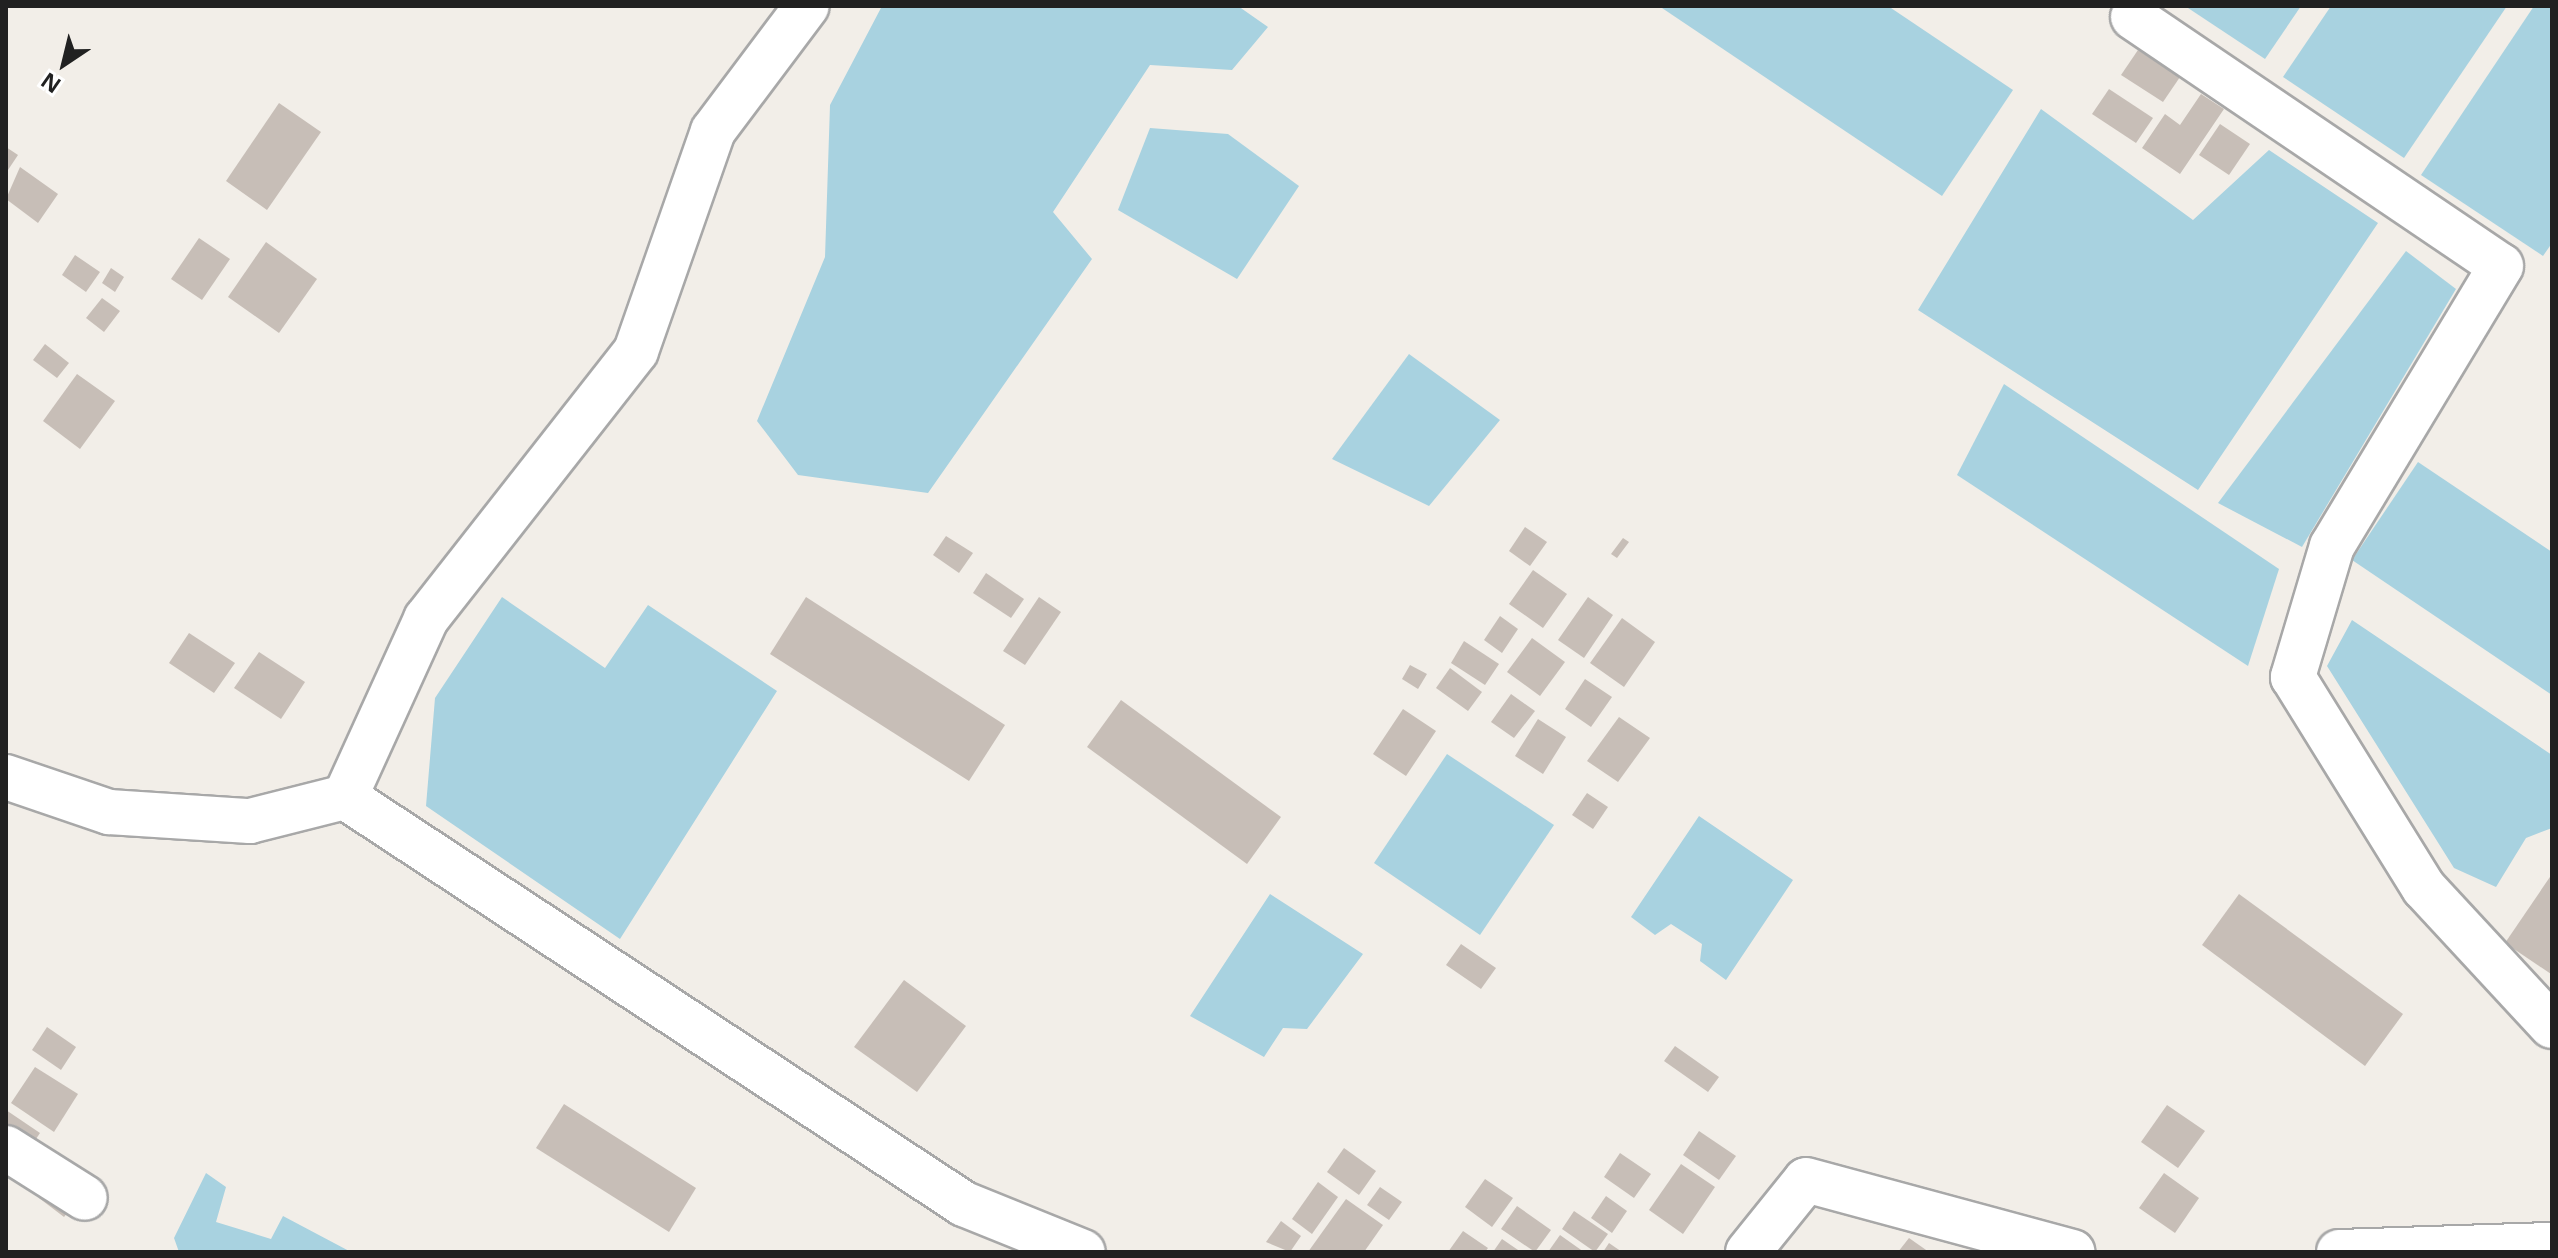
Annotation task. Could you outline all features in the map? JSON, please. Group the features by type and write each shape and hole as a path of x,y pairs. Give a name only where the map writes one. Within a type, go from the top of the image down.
{"street":[{"path":"345,797 426,619 636,351 713,131 807,6"},
{"path":"2133,17 2501,266 2332,546 2293,677 2424,888 2552,1026"},
{"path":"6,777 109,812 250,821 345,797 964,1204 1083,1252"},
{"path":"6,1148 85,1198"},
{"path":"1748,1252 1806,1180 2072,1252"},
{"path":"2339,1252 2546,1248"}],"water":[{"path":"882,6 1238,6 1268,27 1232,70 1150,65 1053,212 1092,259 928,493 798,475 757,421 825,257 830,105"},
{"path":"1659,6 1888,6 2013,90 1942,196"},
{"path":"2185,6 2301,6 2265,59"},
{"path":"2331,6 2507,6 2404,158 2283,77"},
{"path":"2534,6 2552,6 2552,243 2543,256 2421,175"},
{"path":"2041,109 2193,220 2269,150 2378,223 2198,490 1918,310"},
{"path":"1150,128 1228,134 1299,186 1237,279 1118,210"},
{"path":"2406,251 2456,289 2302,547 2218,503"},
{"path":"1409,354 1500,420 1429,506 1332,459"},
{"path":"2004,384 2279,569 2248,666 1957,475"},
{"path":"2418,462 2552,552 2552,695 2352,560"},
{"path":"502,597 605,668 648,605 777,691 620,939 426,806 435,698"},
{"path":"2352,620 2552,755 2552,828 2526,838 2496,887 2454,868 2327,666"},
{"path":"1447,754 1554,825 1480,935 1374,863"},
{"path":"1699,816 1793,880 1726,980 1700,961 1702,944 1671,924 1655,935 1631,917"},
{"path":"1270,894 1363,954 1307,1029 1283,1028 1264,1057 1190,1016"},
{"path":"206,1173 226,1187 216,1222 271,1239 283,1216 351,1252 179,1252 174,1238"}],"building":[{"path":"2138,50 2180,77 2163,102 2121,75"},
{"path":"2109,89 2153,118 2136,143 2092,114"},
{"path":"2201,94 2224,109 2180,174 2142,148 2165,114 2180,125"},
{"path":"279,103 321,132 267,210 226,181"},
{"path":"2220,124 2250,144 2229,175 2199,155"},
{"path":"6,147 18,155 6,173"},
{"path":"20,167 58,194 38,223 6,199"},
{"path":"199,238 230,259 202,300 171,279"},
{"path":"266,242 317,279 279,333 228,297"},
{"path":"75,255 100,272 86,292 62,275"},
{"path":"111,268 124,277 115,292 102,283"},
{"path":"102,298 120,311 104,332 86,318"},
{"path":"45,344 69,363 57,378 33,360"},
{"path":"77,374 115,401 80,449 43,421"},
{"path":"1525,527 1547,542 1530,566 1509,551"},
{"path":"946,536 973,553 959,573 933,555"},
{"path":"1623,538 1629,542 1617,558 1611,554"},
{"path":"1533,570 1567,594 1543,628 1509,604"},
{"path":"986,573 1024,599 1011,618 973,593"},
{"path":"806,597 1005,725 969,781 770,654"},
{"path":"1039,597 1061,612 1025,665 1003,651"},
{"path":"1588,597 1613,615 1584,658 1558,640"},
{"path":"1500,616 1518,629 1502,653 1484,640"},
{"path":"1622,618 1655,642 1624,687 1590,663"},
{"path":"189,633 235,663 214,693 169,663"},
{"path":"1532,638 1565,662 1540,696 1507,672"},
{"path":"1464,641 1499,664 1485,685 1451,663"},
{"path":"259,652 305,682 281,719 234,688"},
{"path":"1410,665 1427,674 1418,689 1402,679"},
{"path":"1450,668 1482,692 1468,711 1436,688"},
{"path":"1585,679 1612,697 1591,727 1565,709"},
{"path":"1511,694 1535,711 1514,738 1491,722"},
{"path":"1121,700 1281,817 1247,864 1087,747"},
{"path":"1403,709 1436,731 1406,776 1373,754"},
{"path":"1619,717 1650,738 1618,782 1587,761"},
{"path":"1538,719 1566,737 1543,774 1515,756"},
{"path":"1587,793 1608,807 1593,829 1572,815"},
{"path":"2552,874 2552,972 2551,974 2505,943"},
{"path":"2239,894 2403,1014 2365,1066 2202,945"},
{"path":"1461,944 1496,968 1481,989 1446,965"},
{"path":"904,980 966,1026 917,1092 854,1047"},
{"path":"47,1027 76,1047 61,1070 32,1050"},
{"path":"1675,1046 1719,1077 1708,1092 1664,1061"},
{"path":"35,1067 78,1094 54,1132 11,1103"},
{"path":"564,1104 696,1188 669,1232 536,1148"},
{"path":"2167,1105 2205,1131 2178,1168 2141,1142"},
{"path":"6,1110 40,1133 28,1151 6,1136"},
{"path":"1699,1131 1736,1156 1719,1180 1683,1155"},
{"path":"1344,1148 1376,1171 1359,1195 1327,1172"},
{"path":"1620,1153 1651,1174 1634,1198 1604,1177"},
{"path":"1681,1164 1715,1187 1683,1234 1649,1210"},
{"path":"2164,1173 2199,1198 2175,1233 2139,1208"},
{"path":"1485,1179 1513,1198 1492,1227 1465,1207"},
{"path":"1318,1182 1338,1197 1312,1234 1292,1219"},
{"path":"51,1183 76,1202 64,1217 39,1198"},
{"path":"1380,1187 1402,1202 1389,1220 1367,1205"},
{"path":"1606,1196 1627,1211 1612,1233 1591,1218"},
{"path":"1346,1199 1383,1225 1364,1252 1308,1252"},
{"path":"1517,1206 1551,1230 1535,1252 1501,1229"},
{"path":"1574,1211 1608,1234 1595,1252 1562,1229"},
{"path":"1281,1221 1301,1236 1290,1252 1266,1242"},
{"path":"1463,1231 1488,1248 1485,1252 1448,1252"},
{"path":"1560,1235 1584,1252 1548,1252"},
{"path":"1909,1238 1929,1252 1898,1252"},
{"path":"1502,1239 1521,1252 1493,1252"},
{"path":"1609,1243 1622,1252 1603,1252"}]}
